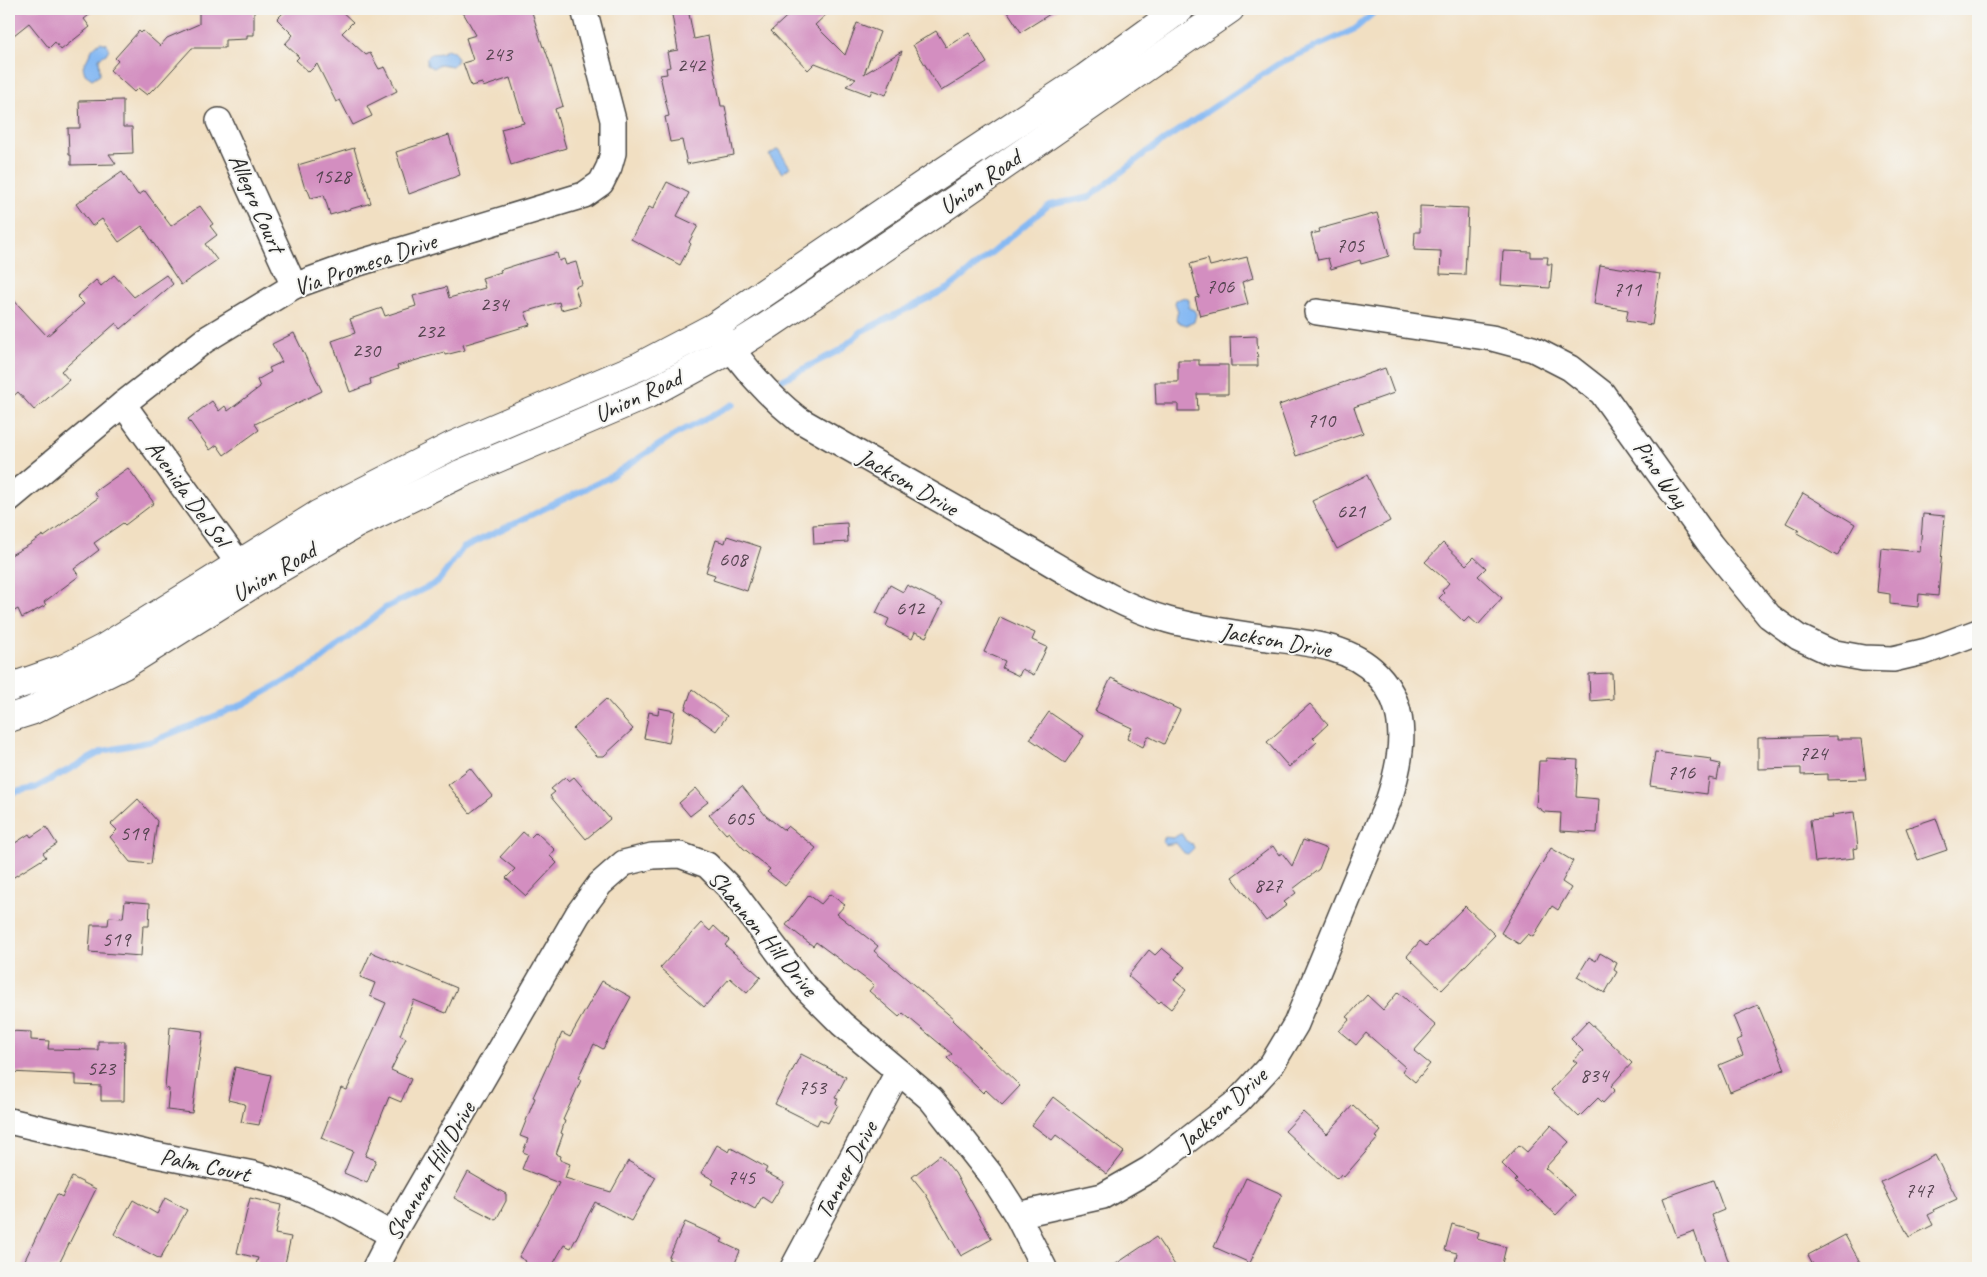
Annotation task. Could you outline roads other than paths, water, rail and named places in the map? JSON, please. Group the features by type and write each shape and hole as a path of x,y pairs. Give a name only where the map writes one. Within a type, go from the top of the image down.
{"main road":[{"name":"Union Road","path":"9,718 31,711 124,665 246,573 319,514 452,446 640,366 714,327 1085,78 1180,9"},
{"name":"Union Road","path":"9,688 63,669 246,573 356,524 458,475 648,394 731,349 943,208 1230,9"}],"street":[{"name":"Via Promesa Drive","path":"10,495 205,340 294,286 352,265 584,194 601,183 613,153 613,120 584,9"},
{"name":"Allegro Court","path":"220,121 294,286"},
{"name":"Pino Way","path":"1316,312 1492,338 1533,349 1570,368 1602,393 1710,544 1769,616 1798,638 1830,652 1863,658 1893,659 1927,651 1978,632"},
{"name":"Jackson Drive","path":"714,327 755,380 772,398 798,419 1102,592 1167,620 1228,632 1336,648 1359,659 1377,674 1392,692 1400,715 1402,735 1398,771 1388,802 1296,1024 1272,1064 1237,1102 1150,1170 1103,1196 1017,1215"},
{"name":"Avenida Del Sol","path":"123,404 246,573"},
{"name":"Shannon Hill Drive","path":"375,1268 392,1235 578,914 600,884 624,863 652,856 680,855 707,865 731,889 802,985 842,1024 931,1099 994,1179 1017,1215 1044,1268"},
{"name":"Tanner Drive","path":"793,1268 898,1072"},
{"name":"Palm Court","path":"9,1120 146,1153 253,1174 296,1187 340,1206 392,1235"}],"water":[{"path":"100,42 107,44 109,49 106,54 99,58 100,74 92,79 85,74 83,67 93,48"},
{"path":"447,49 457,56 457,61 452,66 440,64 433,68 427,65 427,58 431,54 442,53"},
{"path":"778,149 790,167 782,173 769,155"},
{"path":"1185,297 1189,300 1189,308 1194,310 1196,314 1194,322 1187,325 1180,323 1176,319 1178,311 1175,303 1176,300"},
{"path":"1183,834 1185,840 1193,845 1194,848 1188,854 1184,853 1176,843 1165,845 1162,842 1165,837 1173,838"}],"waterway":[{"path":"780,381 840,350 862,331 949,288 1049,205 1090,197 1148,151 1278,64 1355,29 1378,9"},
{"path":"9,793 35,788 103,751 153,741 244,704 316,664 385,608 438,582 463,548 608,478 674,435 734,404"}]}
